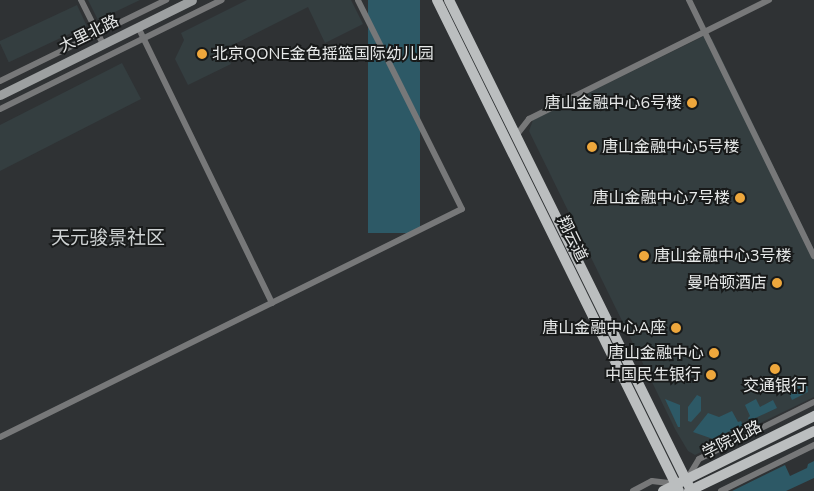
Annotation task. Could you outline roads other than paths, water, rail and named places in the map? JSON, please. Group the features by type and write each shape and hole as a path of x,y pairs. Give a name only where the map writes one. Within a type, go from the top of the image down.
{"main road":[{"name":"大里北路","path":"0,95 192,0"},
{"name":"翔云道","path":"436,0 681,485 692,491"},
{"name":"翔云道","path":"449,0 681,485"},
{"name":"学院北路","path":"663,491 681,485 814,416"},
{"name":"学院北路","path":"692,491 814,431"}],"street":[{"path":"80,0 103,44"},
{"path":"0,81 166,0"},
{"path":"0,109 222,0"},
{"path":"0,437 462,209 358,0"},
{"path":"689,0 814,256"},
{"path":"516,137 529,118 769,0"},
{"path":"138,27 272,304"},
{"path":"632,491 652,482 681,485 699,459 814,402"},
{"path":"721,491 814,445"}],"place":[{"name":"北京QONE金色摇篮国际幼儿园","path":"202,54"},
{"name":"唐山金融中心6号楼","path":"692,103"},
{"name":"唐山金融中心5号楼","path":"592,147"},
{"name":"唐山金融中心7号楼","path":"740,198"},
{"name":"唐山金融中心3号楼","path":"644,256"},
{"name":"曼哈顿酒店","path":"777,283"},
{"name":"唐山金融中心A座","path":"676,328"},
{"name":"唐山金融中心","path":"714,353"},
{"name":"交通银行","path":"775,369"},
{"name":"中国民生银行","path":"711,375"}],"district":[{"name":"天元骏景社区","path":"108,239"}]}
